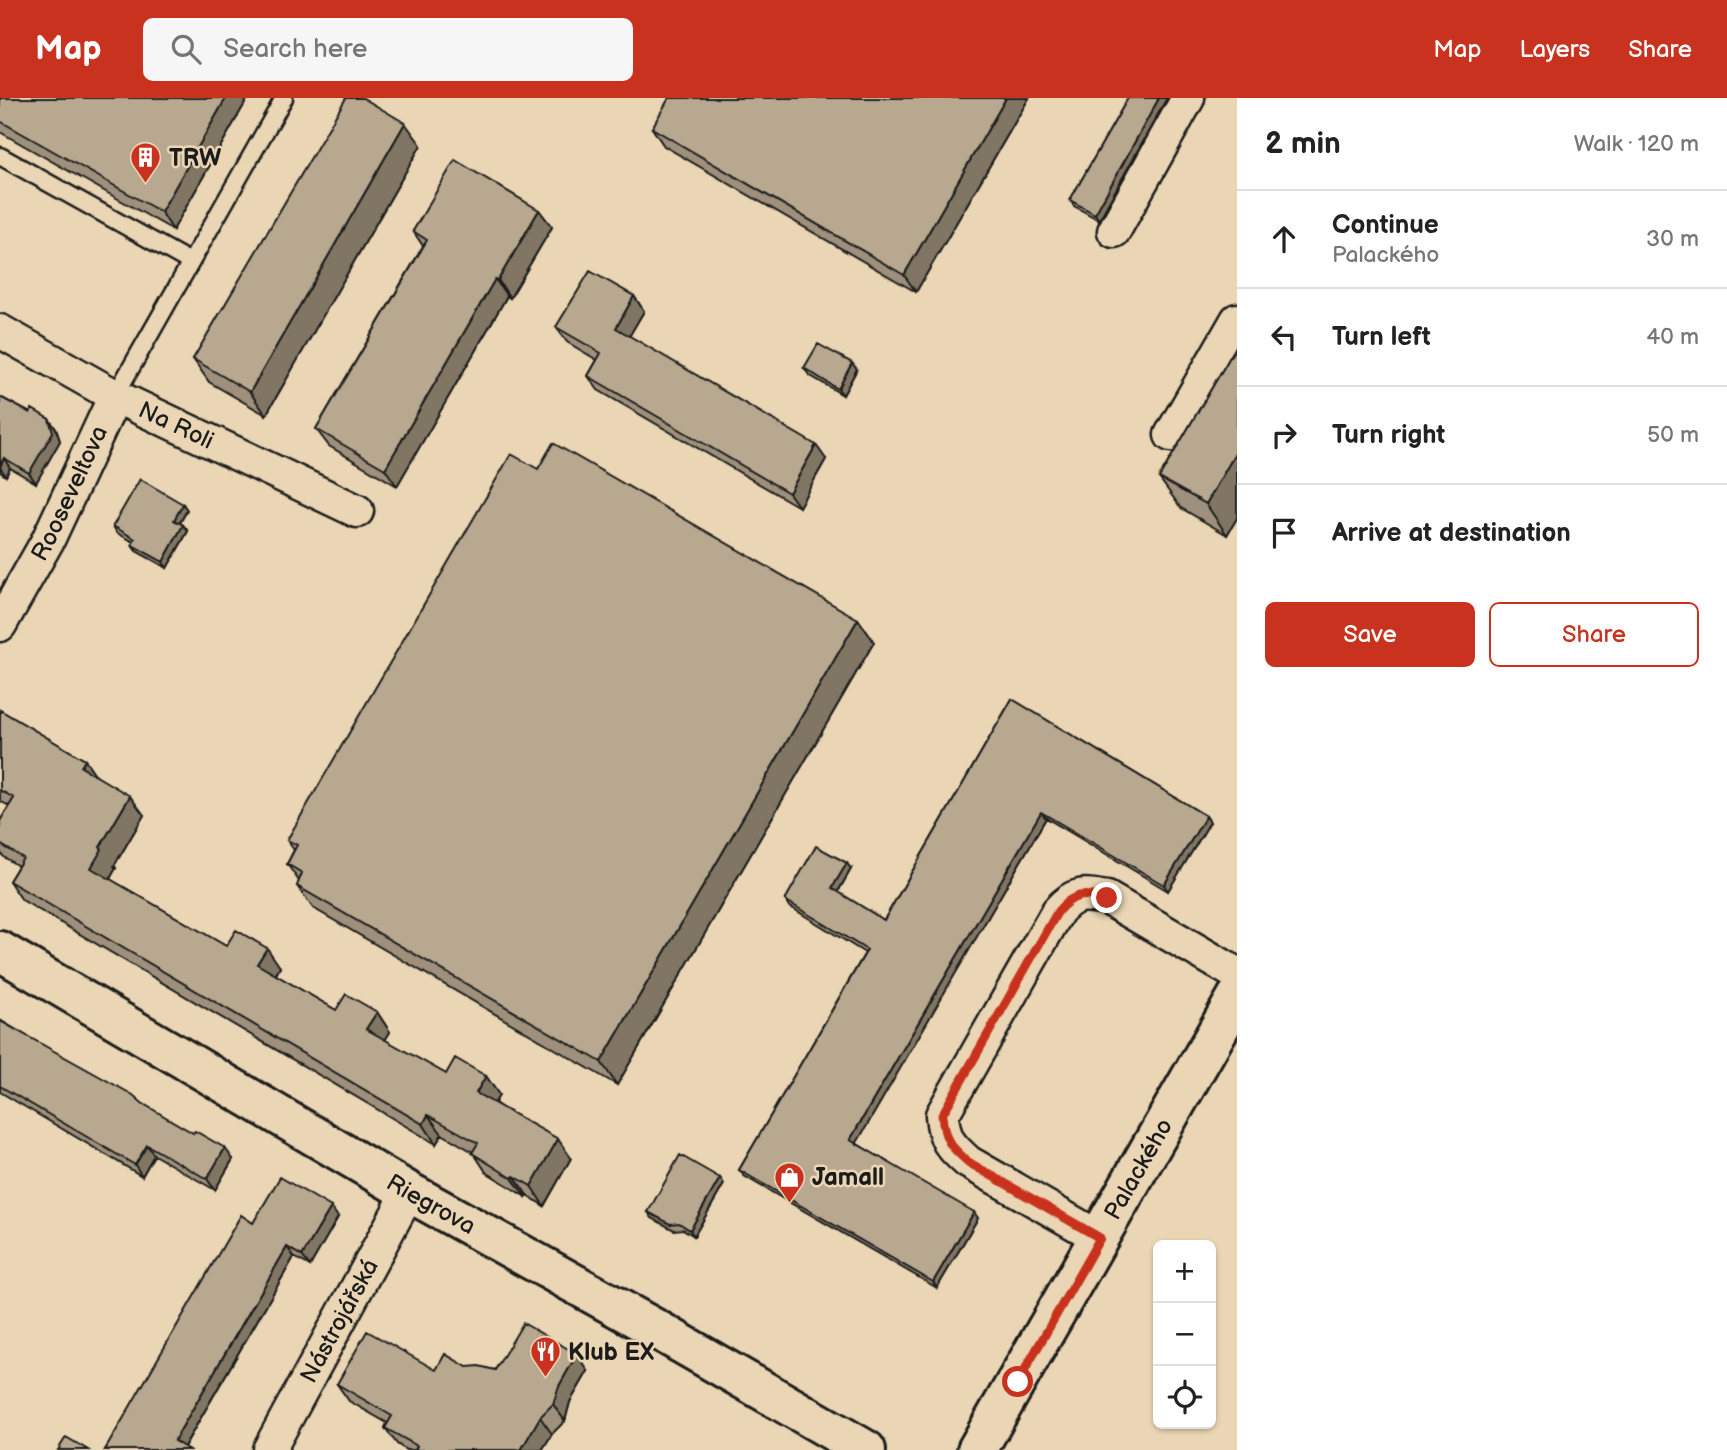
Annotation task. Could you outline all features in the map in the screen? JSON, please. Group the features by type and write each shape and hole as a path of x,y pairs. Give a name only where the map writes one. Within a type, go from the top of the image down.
{"street":[{"path":"1114,231 1188,98"},
{"path":"1171,435 1237,320"},
{"name":"Na Roli","path":"0,331 115,396 356,511"},
{"name":"Rooseveltova","path":"0,625 47,540 115,396"},
{"path":"1100,1238 968,1162 953,1149 944,1134 942,1115 1058,911 1069,898 1085,894 1107,898 1237,974"},
{"name":"Riegrova","path":"0,951 409,1192 866,1450"},
{"name":"Palackého","path":"977,1450 1237,997"},
{"name":"Nástrojářská","path":"269,1450 409,1192"}],"lane":[{"path":"115,396 284,98"},
{"path":"0,156 190,262"}],"building":[{"name":"TRW","path":"0,98 226,98 161,212 0,121"},
{"path":"346,98 363,98 405,123 250,392 193,359"},
{"path":"669,98 1006,98 904,275 652,128"},
{"path":"1128,98 1159,98 1095,214 1070,200"},
{"path":"455,160 539,210 498,280 495,279 385,469 316,429 427,240 413,231"},
{"path":"590,271 634,296 616,328 816,445 789,493 588,376 601,353 556,327"},
{"path":"818,344 852,363 838,389 804,368"},
{"path":"1237,345 1237,450 1206,504 1159,478"},
{"path":"0,397 30,413 32,409 49,419 53,432 29,473 4,458 0,465"},
{"path":"553,443 858,619 601,1062 297,886 302,873 287,864 297,845 287,840 511,454 538,469"},
{"path":"140,479 183,504 174,520 183,525 163,562 132,545 135,539 113,526"},
{"path":"1012,699 1206,816 1164,885 1041,812 850,1140 974,1212 933,1282 739,1170 867,950 785,900 816,846 847,863 832,888 884,920"},
{"path":"0,710 85,760 81,767 130,796 91,868 226,946 236,930 267,948 257,964 336,1010 346,994 377,1012 366,1029 446,1074 455,1058 486,1076 476,1093 558,1139 531,1186 514,1176 512,1178 472,1153 478,1143 428,1115 423,1124 9,881 23,858 0,844 0,821 14,798 0,790"},
{"path":"0,1021 133,1095 193,1133 195,1131 225,1148 207,1179 147,1145 135,1165 0,1086"},
{"path":"680,1155 720,1178 690,1230 679,1223 670,1224 648,1212"},
{"path":"280,1177 331,1207 302,1256 287,1247 174,1441 189,1450 105,1450 241,1215 253,1223"},
{"path":"523,1323 577,1354 559,1386 553,1404 540,1417 521,1450 415,1450 417,1446 385,1428 392,1416 337,1384 367,1331 436,1370 445,1354 467,1367 479,1366 495,1370"},
{"path":"66,1437 88,1450 58,1450"}],"place":[{"name":"TRW","path":"146,185"},
{"name":"Jamall","path":"789,1204"},
{"name":"Klub EX","path":"545,1379"}],"route":[{"path":"1018,1382 1100,1238 968,1162 953,1149 944,1134 942,1115 1058,911 1069,898 1085,894 1107,898"}]}
